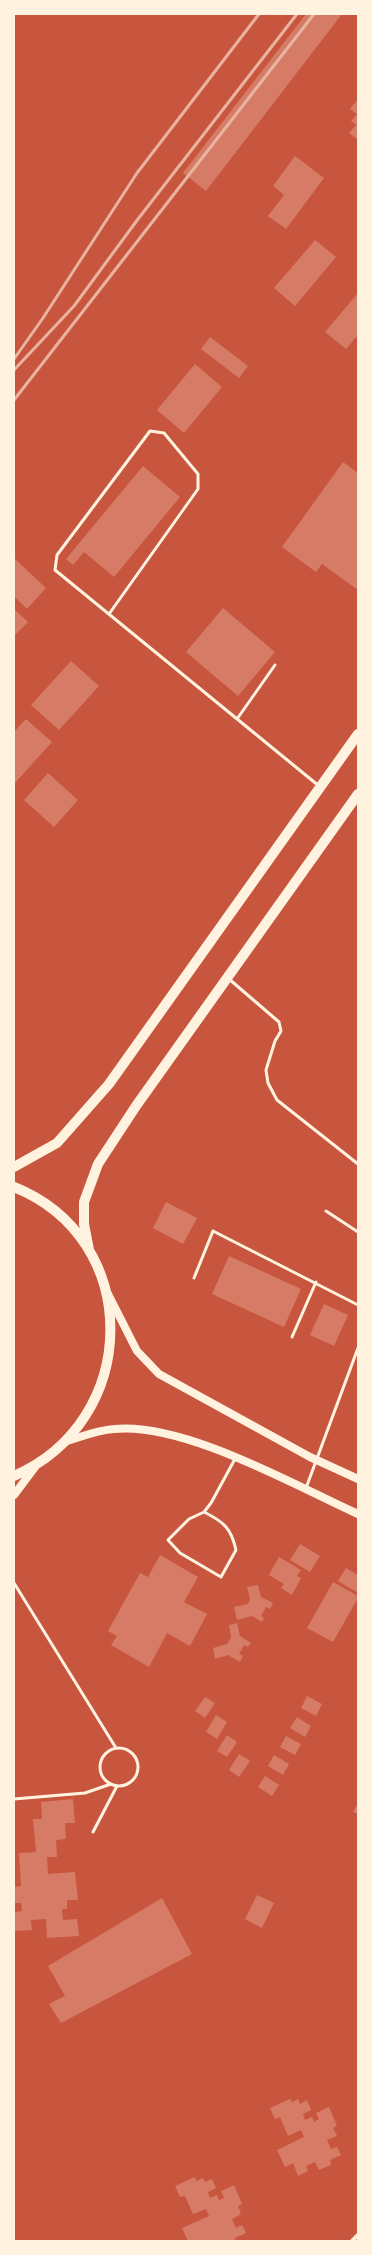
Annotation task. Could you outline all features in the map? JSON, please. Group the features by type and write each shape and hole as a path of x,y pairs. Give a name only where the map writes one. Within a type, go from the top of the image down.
{"main road":[{"path":"14,1167 57,1143 109,1084 358,734"},
{"path":"88,1250 84,1224 84,1202 98,1164 358,794"},
{"path":"14,1187 30,1193 63,1218 88,1250 137,1351 159,1374 317,1460 358,1479"},
{"path":"14,1495 35,1467 68,1441 92,1407 107,1369 111,1328 105,1287"},
{"path":"68,1441 99,1430 116,1428 145,1430 173,1435 236,1457 358,1514"},
{"path":"14,1476 35,1467"}],"street":[{"path":"352,2241 358,2235"}],"lane":[{"path":"109,614 198,489 198,474 164,433 150,431 57,555 55,570 321,787"},
{"path":"237,719 275,665"},
{"path":"228,978 278,1022 281,1031 275,1041 266,1070 268,1083 276,1100 358,1164"},
{"path":"326,1211 358,1232"},
{"path":"194,1278 213,1231 358,1304"},
{"path":"292,1337 316,1282"},
{"path":"305,1490 358,1348"},
{"path":"204,1512 221,1521 233,1535 236,1550 221,1577 180,1553 168,1540 189,1519 204,1512 211,1503 236,1457"},
{"path":"14,1583 116,1748 128,1751 133,1755 138,1766 134,1778 129,1783 117,1786 110,1784 102,1776 100,1764 106,1754 116,1748"},
{"path":"14,1799 85,1793 110,1784"},
{"path":"93,1832 117,1786"}],"building":[{"path":"306,14 342,14 206,191 183,173"},
{"path":"358,99 358,140 349,133 356,125 351,121 357,114 350,109"},
{"path":"295,156 324,178 286,229 268,216 284,195 273,186"},
{"path":"315,240 336,257 295,306 274,288"},
{"path":"358,293 358,335 346,349 325,332"},
{"path":"210,337 248,366 239,378 201,349"},
{"path":"195,364 222,387 184,433 157,410"},
{"path":"343,462 358,473 358,590 322,564 316,572 282,547"},
{"path":"143,466 180,497 114,577 84,552 73,565 66,559"},
{"path":"14,558 46,588 27,609 14,596"},
{"path":"223,608 275,652 238,696 186,652"},
{"path":"14,609 28,622 14,636"},
{"path":"71,661 99,686 59,730 31,705"},
{"path":"26,719 52,742 14,784 14,732"},
{"path":"48,773 78,800 54,827 24,800"},
{"path":"166,1202 197,1218 183,1244 153,1228"},
{"path":"229,1256 301,1289 284,1327 212,1294"},
{"path":"324,1304 348,1315 334,1346 310,1335"},
{"path":"300,1544 320,1556 310,1572 290,1560"},
{"path":"160,1555 198,1577 184,1602 207,1614 190,1646 167,1633 149,1667 111,1645 117,1636 108,1631 140,1573 148,1577"},
{"path":"279,1557 301,1570 297,1576 301,1578 292,1595 281,1588 284,1584 269,1575"},
{"path":"346,1568 358,1575 358,1593 338,1581"},
{"path":"333,1582 358,1596 358,1598 333,1642 307,1628"},
{"path":"258,1585 261,1597 273,1603 270,1609 266,1607 261,1616 264,1618 262,1622 252,1616 237,1620 234,1607 248,1604 250,1599 247,1587"},
{"path":"237,1623 240,1636 251,1643 248,1647 244,1645 239,1654 243,1656 240,1662 228,1655 215,1659 213,1648 227,1644 231,1638 229,1625"},
{"path":"307,1696 322,1704 316,1716 301,1708"},
{"path":"205,1697 215,1703 205,1718 195,1711"},
{"path":"216,1715 227,1722 217,1739 206,1732"},
{"path":"297,1717 311,1726 305,1737 290,1728"},
{"path":"227,1735 237,1742 227,1757 217,1751"},
{"path":"286,1736 301,1744 295,1755 280,1747"},
{"path":"239,1754 250,1761 239,1777 229,1770"},
{"path":"274,1755 289,1764 283,1775 268,1766"},
{"path":"265,1776 279,1785 272,1796 258,1787"},
{"path":"73,1799 75,1823 65,1823 66,1839 56,1840 57,1857 47,1857 48,1874 75,1872 78,1900 67,1900 67,1909 62,1909 63,1920 77,1919 79,1936 47,1938 46,1919 31,1920 32,1930 14,1931 14,1912 22,1911 21,1903 14,1903 14,1887 21,1886 19,1853 36,1852 33,1819 42,1819 41,1802"},
{"path":"358,1803 358,1814 353,1812"},
{"path":"257,1895 274,1903 262,1928 245,1919"},
{"path":"162,1898 192,1954 61,2023 49,2004 65,1996 48,1966"},
{"path":"290,2099 292,2102 298,2099 300,2104 307,2100 311,2110 303,2114 305,2120 312,2117 314,2122 319,2119 316,2113 329,2107 337,2126 333,2128 337,2136 327,2140 331,2149 337,2147 341,2155 330,2160 331,2165 319,2170 315,2162 306,2166 308,2171 298,2176 293,2163 285,2167 277,2150 304,2137 301,2130 288,2136 280,2117 275,2119 270,2108"},
{"path":"195,2177 196,2181 203,2178 205,2182 212,2179 216,2188 208,2192 210,2198 217,2195 219,2200 224,2198 221,2191 234,2185 242,2204 238,2206 241,2214 232,2219 236,2228 242,2225 246,2233 235,2238 235,2241 188,2241 182,2228 209,2216 206,2209 193,2214 185,2196 180,2197 175,2186"}],"railway":[{"path":"14,359 43,318 137,173 259,14"},
{"path":"14,370 74,306 138,219 297,14"},
{"path":"14,400 314,14"}]}
